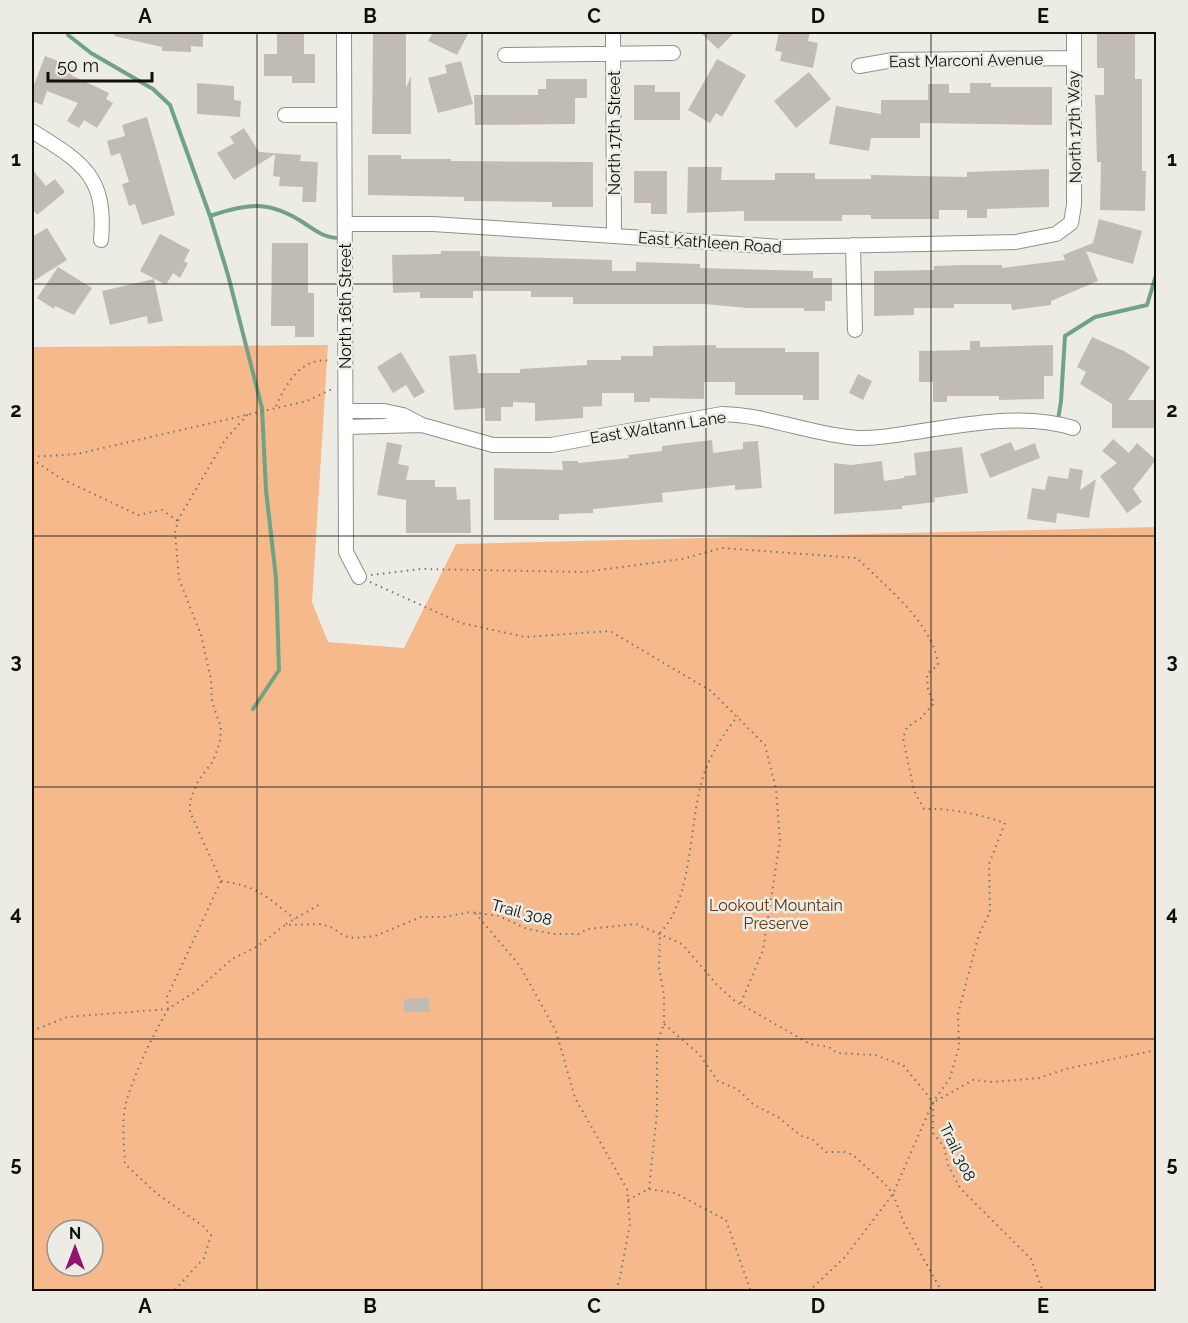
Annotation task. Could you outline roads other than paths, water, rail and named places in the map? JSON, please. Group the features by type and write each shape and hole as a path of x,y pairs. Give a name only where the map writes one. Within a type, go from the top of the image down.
{"street":[{"name":"North 16th Street","path":"344,32 346,552 359,577"},
{"name":"North 17th Street","path":"613,32 614,235"},
{"name":"North 17th Way","path":"1071,223 1074,205 1074,32"},
{"path":"505,55 673,53"},
{"name":"East Marconi Avenue","path":"859,66 893,60 1073,58"},
{"path":"285,115 344,115"},
{"path":"32,131 82,164 91,177 102,206 101,240"},
{"name":"East Kathleen Road","path":"345,224 433,224 614,235 743,246 1016,242 1056,234 1071,223"},
{"path":"853,245 855,330"},
{"name":"East Waltann Lane","path":"346,411 366,411 493,445 523,446 551,446 722,414 748,414 856,438 890,436 981,423 1040,422 1072,428"},
{"path":"366,411 366,426"},
{"name":"East Waltann Lane","path":"346,427 396,420"}],"waterway":[{"path":"68,32 68,35 91,53 153,89 170,105 210,216 228,275 262,408 266,490 276,578 279,670 253,709"},
{"path":"210,216 247,206 269,207 280,210 321,234 341,238"},
{"path":"1058,420 1065,336 1095,317 1147,305 1156,275"}],"park label":[{"name":"Lookout Mountain Preserve","path":"776,914"}]}
